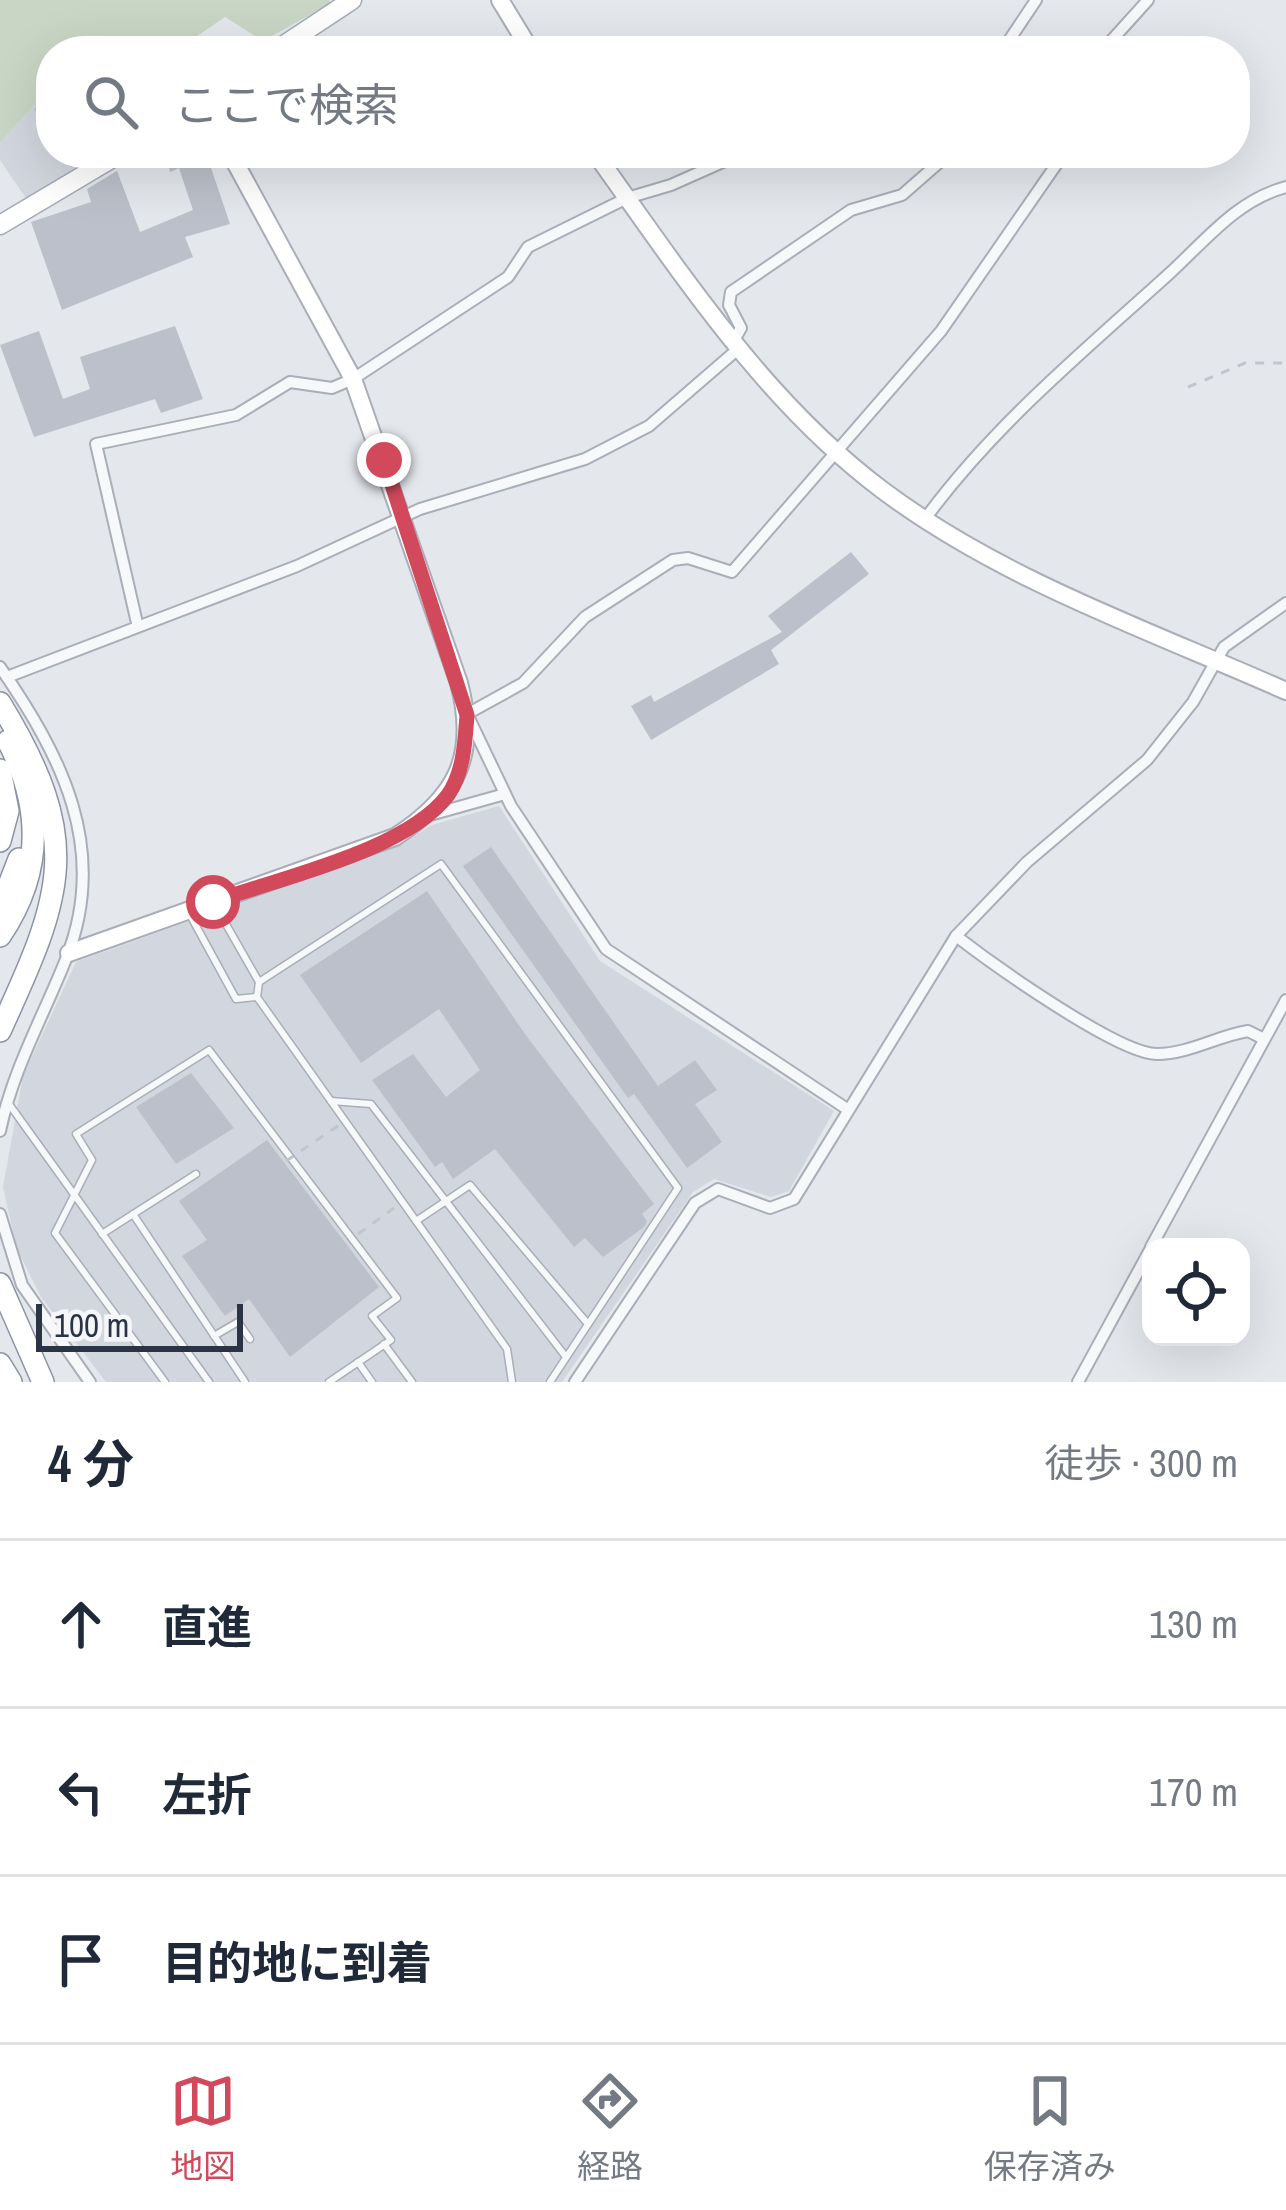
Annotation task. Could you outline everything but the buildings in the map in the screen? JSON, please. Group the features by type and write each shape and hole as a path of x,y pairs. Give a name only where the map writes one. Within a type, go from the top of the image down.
{"highway":[{"path":"0,703 38,765 54,828 57,869 50,916 0,1031"},
{"path":"0,725 28,781 35,831 22,904 0,936"},
{"path":"0,743 19,784 24,821 18,868 0,908"},
{"path":"0,770 8,811 0,841"},
{"path":"0,1284 40,1382"},
{"path":"0,1316 40,1382"},
{"path":"0,1364 10,1382"}],"main road":[{"path":"298,36 352,0"},
{"path":"0,225 96,168"}],"street":[{"path":"500,0 522,36"},
{"path":"1012,36 1036,0"},
{"path":"1116,36 1148,0"},
{"path":"238,168 353,379 467,715 505,794 606,949 848,1109"},
{"path":"606,168 735,346 836,452 925,520 1042,584 1286,692"},
{"path":"137,623 96,445 236,415 290,382 332,388 353,379 508,277 528,247 627,198 704,168"},
{"path":"0,1131 7,1101 69,953 80,856 75,800 48,737 4,672 297,566 403,518 585,459 627,439 735,346 741,328 729,305 731,292 851,210 902,195 933,168"},
{"path":"467,715 524,683 585,616 673,560 688,558 732,572 941,331 1052,168"},
{"path":"925,520 986,442 1102,331 1244,204 1286,187"},
{"path":"575,1382 695,1203 718,1189 770,1208 794,1198 956,936 1027,862 1147,760 1193,702 1214,659 1286,603"},
{"path":"69,953 395,837 427,816 450,792 464,754 467,715"},
{"path":"427,816 505,794"},
{"path":"956,936 1007,975 1153,1054 1188,1050 1248,1030 1264,1039"},
{"path":"1156,1238 1286,1000"},
{"path":"1274,1022 1286,1030"},
{"path":"0,1214 22,1285 90,1382"},
{"path":"1078,1382 1142,1264"}],"lane":[{"path":"259,982 441,864 678,1188 550,1382"},
{"path":"213,902 259,982 257,998 507,1349 512,1382"},
{"path":"187,911 236,999 257,998"},
{"path":"165,1382 55,1233 72,1191 92,1160 76,1134 209,1050 397,1298 373,1316 391,1340 329,1382"},
{"path":"7,1101 209,1382"},
{"path":"331,1101 371,1104 566,1357"},
{"path":"102,1234 196,1174"},
{"path":"416,1221 470,1185 588,1324"},
{"path":"134,1214 244,1382"},
{"path":"214,1336 238,1322 250,1340"},
{"path":"384,1345 412,1382"},
{"path":"358,1362 372,1382"}],"path":[{"path":"1188,387 1244,363 1286,363"},
{"path":"286,1161 345,1121"},
{"path":"352,1239 402,1202"}],"shaded area":[{"path":"36,103 36,168 96,168 32,207 0,160 0,143"},
{"path":"499,806 600,961 834,1111 789,1191 771,1197 714,1179 693,1192 562,1382 106,1382 41,1297 17,1249 3,1187 23,1076 76,962 400,845 432,825"}],"green space":[{"path":"0,0 331,3 272,36 255,36 225,17 197,36 36,36 36,103 0,143"}],"route":[{"path":"213,902 395,837 427,816 450,792 464,754 467,715 384,460"}]}
